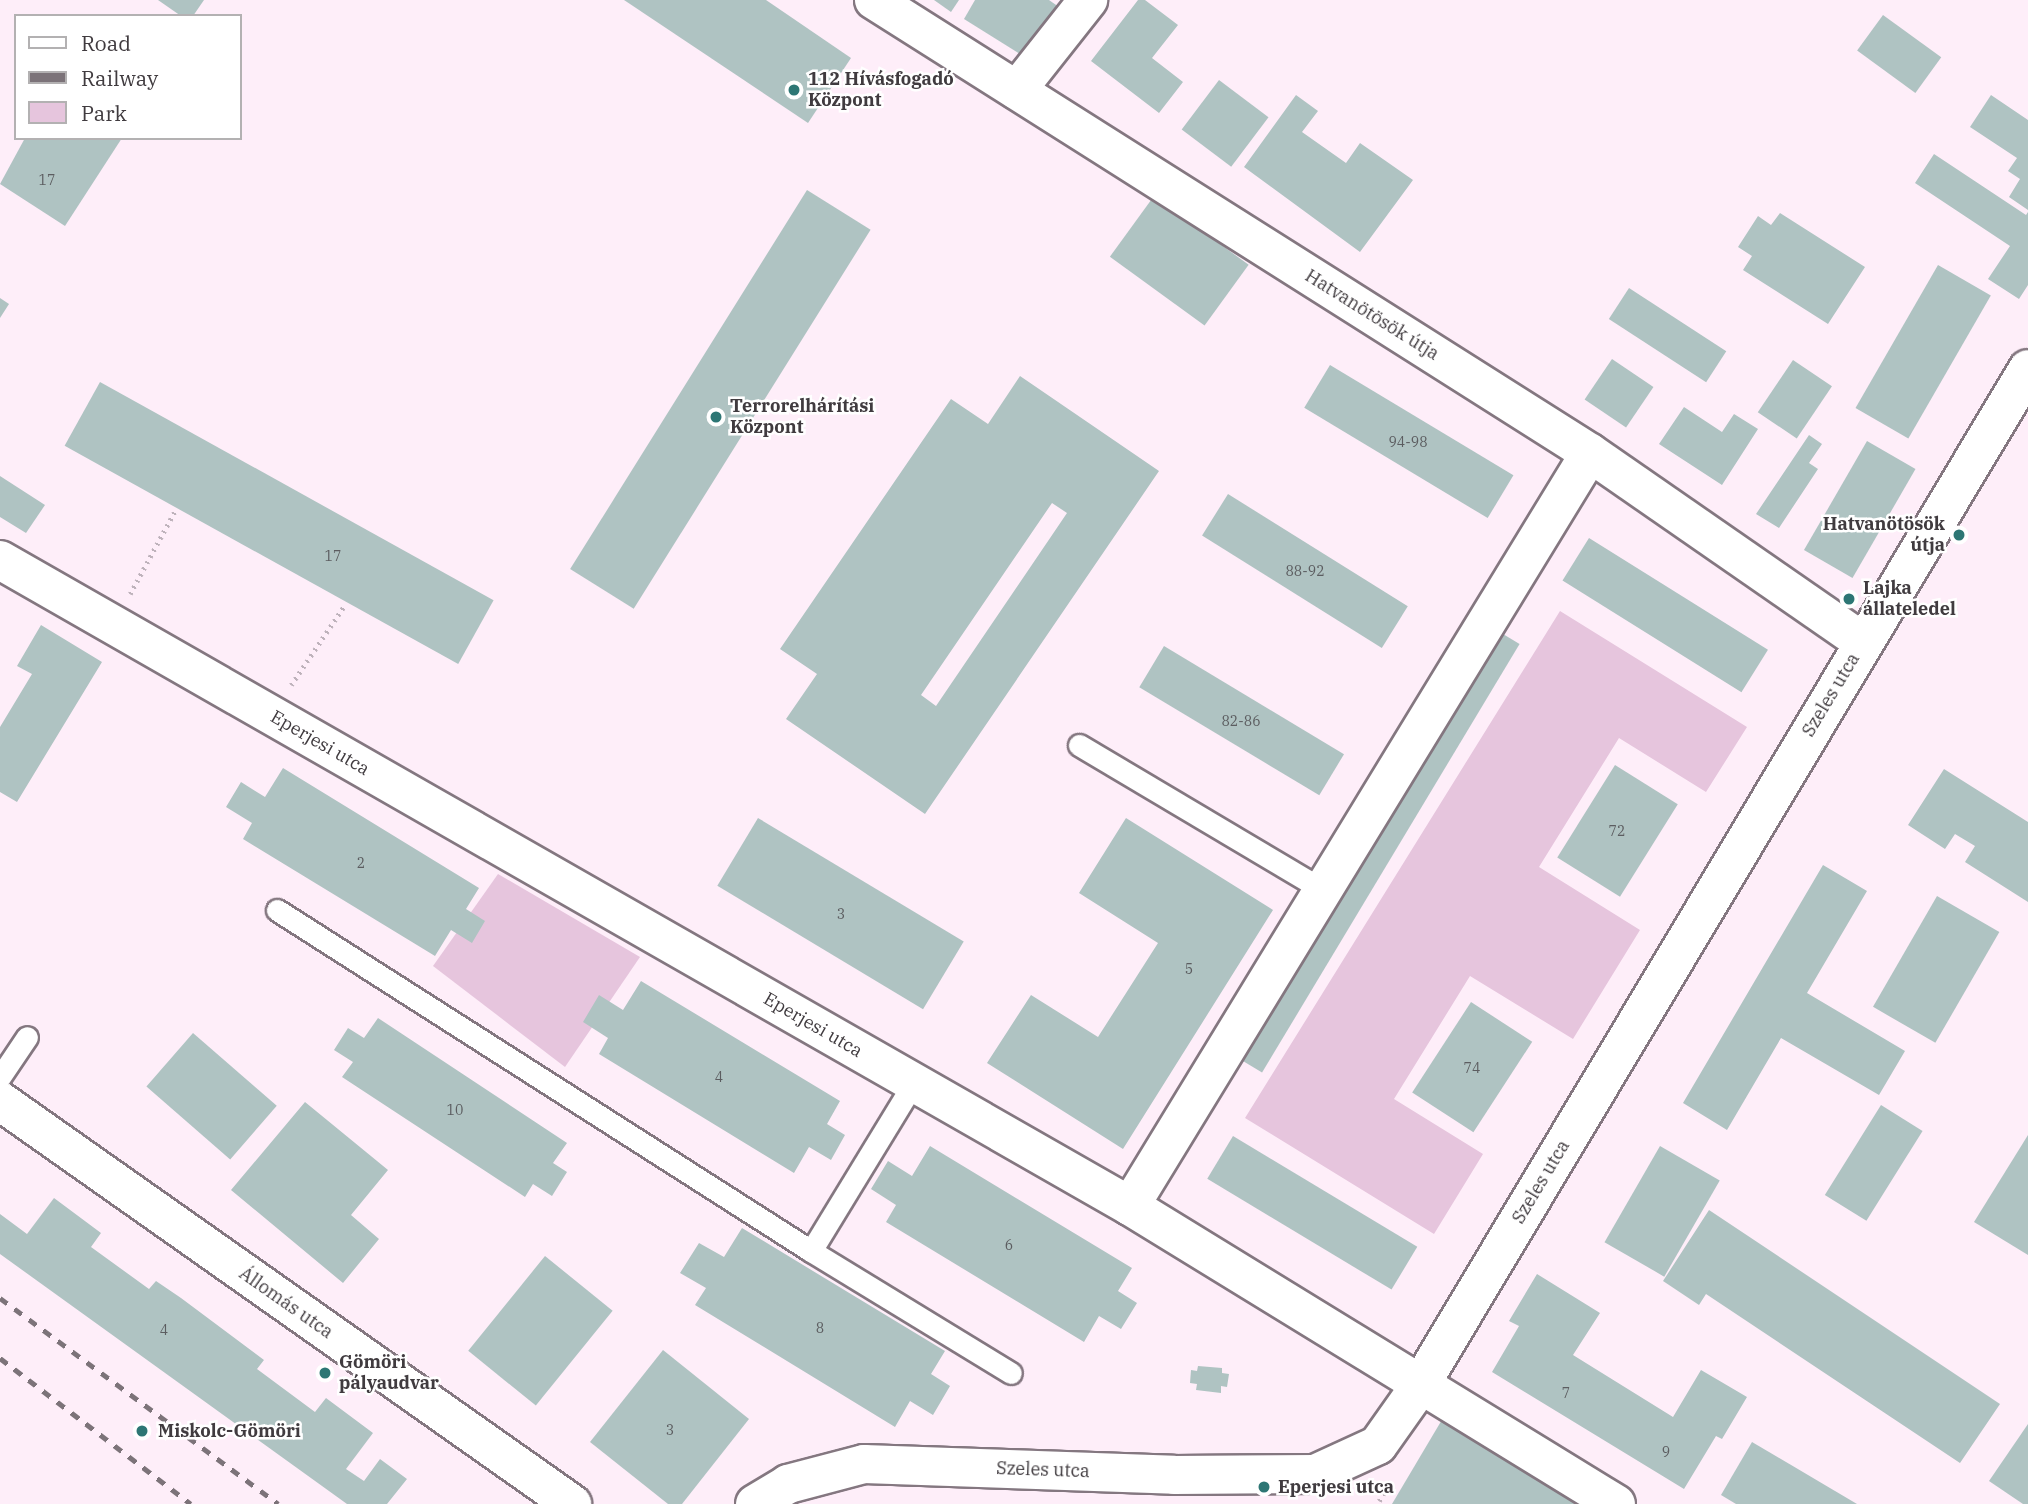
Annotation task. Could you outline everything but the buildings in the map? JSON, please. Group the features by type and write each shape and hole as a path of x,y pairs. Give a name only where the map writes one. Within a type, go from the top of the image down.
{"street":[{"name":"Hatvanötösök útja","path":"874,0 1590,453 1863,642"},
{"path":"1017,90 1088,0"},
{"name":"Szeles utca","path":"755,1504 788,1484 864,1464 1174,1475 1315,1475 1377,1445 1419,1387 2028,369"},
{"path":"1130,1206 1590,453"},
{"name":"Eperjesi utca","path":"0,560 1130,1206 1419,1387 1616,1504"},
{"name":"Állomás utca","path":"0,1101 572,1504"}],"lane":[{"path":"1079,745 1323,890"},
{"path":"277,910 811,1251 1011,1373"},
{"path":"0,1077 27,1037"},
{"path":"811,1251 914,1083"}],"path":[{"path":"113,625 176,509"},
{"path":"272,716 344,606"}],"green space":[{"path":"1560,611 1747,727 1706,792 1619,738 1539,867 1640,930 1573,1039 1470,976 1394,1099 1483,1154 1434,1234 1245,1118"},
{"path":"498,874 640,957 565,1067 433,966"}],"railway":[{"path":"0,1298 278,1504"},
{"path":"0,1358 191,1504"}],"place":[{"name":"112 Hívásfogadó Központ","path":"794,90"},
{"name":"Terrorelhárítási Központ","path":"716,417"},
{"name":"Hatvanötösök útja","path":"1959,535"},
{"name":"Lajka állateledel","path":"1849,599"},
{"name":"Gömöri pályaudvar","path":"325,1373"},
{"name":"Miskolc-Gömöri","path":"142,1431"},
{"name":"Eperjesi utca","path":"1264,1487"}]}
